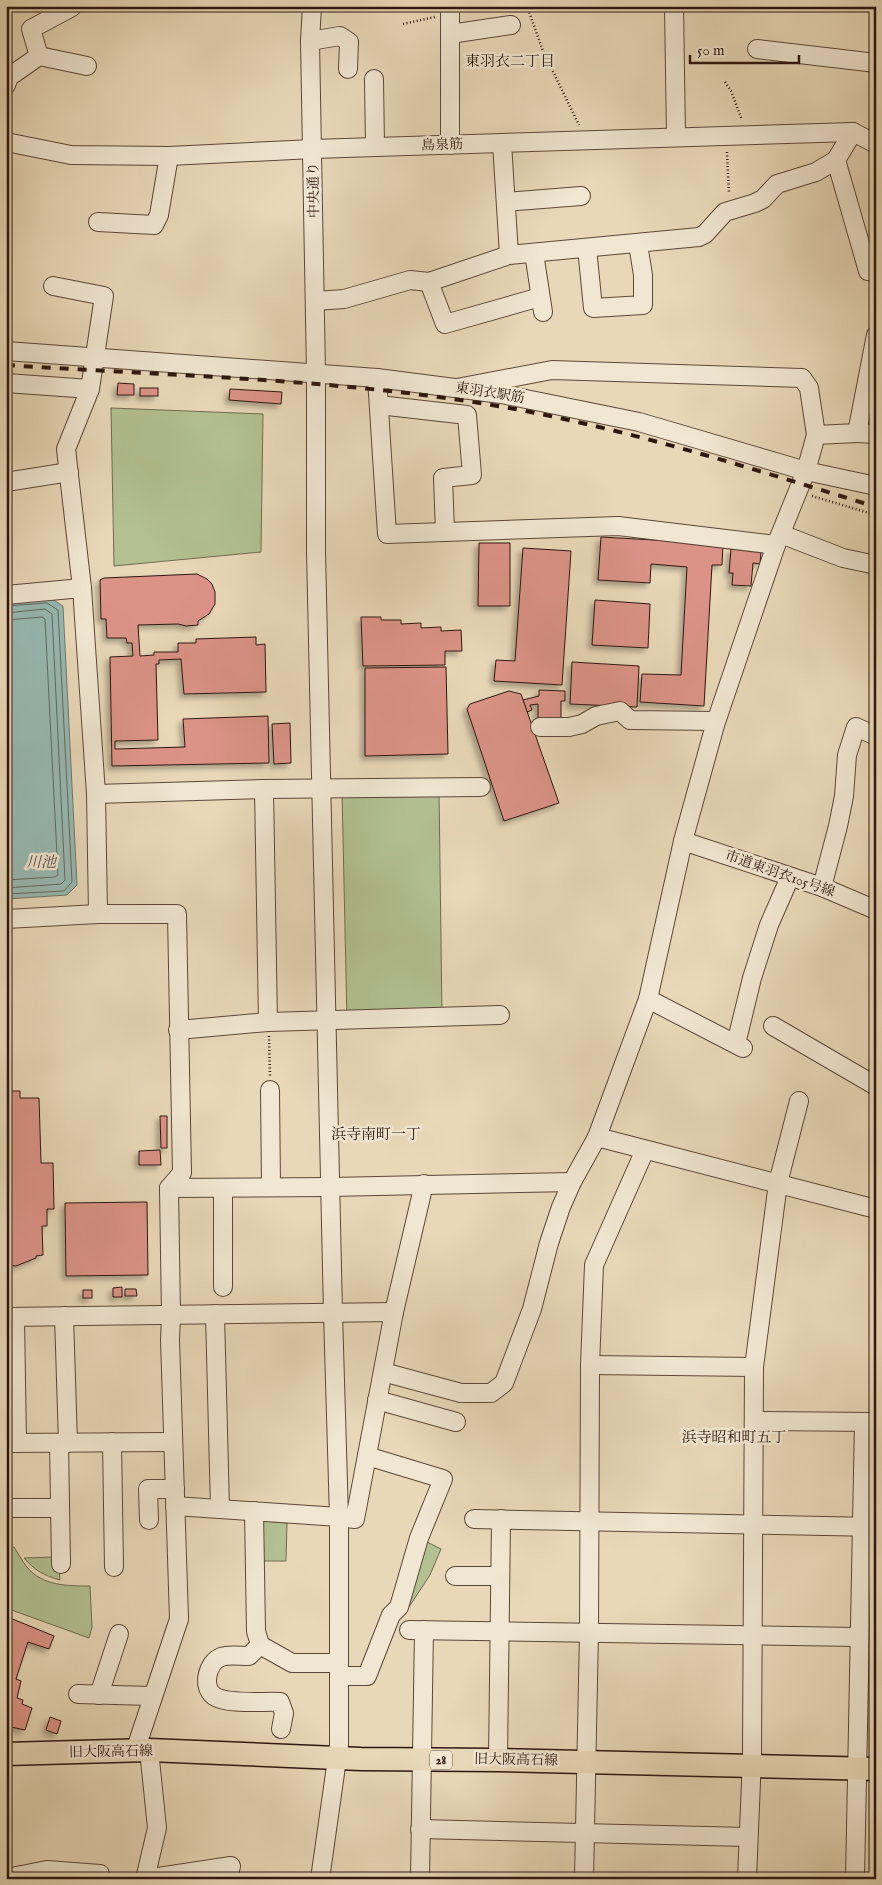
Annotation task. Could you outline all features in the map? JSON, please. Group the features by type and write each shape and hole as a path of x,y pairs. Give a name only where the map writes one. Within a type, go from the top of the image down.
{"main road":[{"name":"旧大阪高石線","path":"6,1754 142,1751 336,1758 866,1769"}],"street":[{"name":"中央通り","path":"312,6 310,40 314,149 316,551 339,1517 339,1745 320,1879"},
{"path":"674,6 676,137"},
{"path":"39,56 31,30 72,7"},
{"path":"450,10 450,145"},
{"path":"450,34 511,25"},
{"path":"310,40 340,36 349,42 348,69"},
{"path":"757,49 876,62"},
{"path":"6,85 9,77 39,56 87,66"},
{"path":"374,79 375,147"},
{"path":"315,301 344,299 410,280 429,282 509,255 699,237 705,234 725,212 764,199 777,184 816,172 836,160 853,132"},
{"name":"島泉筋","path":"6,142 71,155 168,156 314,149 853,132 876,144"},
{"path":"502,143 509,255"},
{"path":"98,222 154,225 159,215 168,156"},
{"path":"836,160 868,271 876,272"},
{"path":"506,202 581,196"},
{"path":"587,248 592,308 643,304 643,275 638,244"},
{"path":"429,282 445,324 541,305 534,253"},
{"path":"53,286 104,296 90,389 66,449 82,588 96,794 98,914"},
{"path":"857,433 876,335"},
{"name":"東羽衣駅筋","path":"6,350 377,378 501,394 640,422 806,471 876,486"},
{"path":"383,1372 461,1393 491,1393 504,1383 532,1309 549,1243 572,1182 597,1137 648,999 682,841 716,721 778,539 806,471 816,435 809,388 802,378 552,370 456,388"},
{"path":"377,378 387,534 618,526 778,539 842,558 876,565"},
{"path":"6,383 90,389"},
{"path":"379,405 467,415 472,475 443,478 445,532"},
{"path":"816,435 876,434"},
{"path":"6,482 69,472"},
{"path":"6,595 82,588"},
{"path":"540,727 569,727 582,724 596,716 620,711 630,720 716,721"},
{"path":"822,887 844,796 847,755 856,727 876,736"},
{"path":"96,794 264,789 481,787"},
{"path":"264,789 268,1022"},
{"name":"市道東羽衣105号線","path":"682,841 822,887 876,910"},
{"path":"648,999 739,1046 752,978 769,925 790,876"},
{"path":"6,918 98,914 177,914 182,1173 169,1188 170,1340 179,1619 152,1696 142,1751 157,1828 145,1879 231,1866 228,1879"},
{"path":"178,1030 268,1022 500,1015"},
{"path":"773,1026 876,1086"},
{"path":"270,1090 271,1187"},
{"path":"747,1879 751,1767 754,1367 778,1183 799,1101"},
{"path":"597,1137 876,1210"},
{"path":"584,1879 590,1632 590,1365 594,1265 646,1150"},
{"path":"169,1188 572,1182"},
{"path":"176,1506 339,1517 355,1520 394,1312 424,1184"},
{"path":"223,1188 223,1286"},
{"path":"173,1442 12,1443 11,1317 394,1312"},
{"path":"215,1314 220,1509"},
{"path":"61,1564 60,1508 63,1443 64,1316"},
{"path":"590,1365 754,1367"},
{"path":"377,1400 456,1422"},
{"path":"754,1421 870,1422 869,1526 860,1637 866,1769 855,1879"},
{"path":"112,1442 114,1567"},
{"path":"254,1512 256,1631 260,1645 292,1663 367,1676 392,1615 399,1608 419,1538 443,1480 367,1456"},
{"path":"149,1520 148,1489 175,1489"},
{"path":"6,1508 60,1508"},
{"path":"474,1519 869,1526"},
{"path":"498,1760 501,1519"},
{"path":"455,1576 500,1576"},
{"path":"420,1879 421,1760 417,1630 860,1637"},
{"path":"100,1695 119,1634"},
{"path":"260,1645 248,1656 224,1656 214,1661 208,1673 207,1684 213,1695 224,1700 280,1702 284,1713 281,1729"},
{"path":"78,1694 152,1696"},
{"path":"420,1829 748,1837"},
{"path":"6,1878 47,1870 100,1874 101,1879"}],"path":[{"path":"527,6 544,51 586,140"},
{"path":"403,24 450,10"},
{"path":"725,82 731,91 748,135"},
{"path":"727,135 729,211"},
{"path":"797,492 876,515"},
{"path":"268,1022 270,1090"}],"green space":[{"path":"111,408 263,414 261,552 114,566"},
{"path":"439,790 442,1017 347,1020 342,792"},
{"path":"261,1522 287,1523 286,1561 259,1561"},
{"path":"425,1541 441,1549 430,1575 405,1613"},
{"path":"6,1546 14,1547 27,1567 40,1578 56,1584 90,1586 92,1627 89,1638 6,1608"},
{"path":"54,1557 59,1568 60,1580 40,1572 24,1558"}],"water":[{"name":"川池","path":"49,597 63,606 77,885 67,895 6,899 6,602"}],"building":[{"path":"118,383 134,384 134,395 117,395"},
{"path":"140,388 158,388 158,396 140,396"},
{"path":"230,389 282,392 281,404 229,400"},
{"path":"601,537 723,544 722,565 712,565 704,706 640,702 642,674 681,675 687,567 651,564 650,583 598,580"},
{"path":"479,543 510,543 510,606 478,606"},
{"path":"523,548 571,551 562,685 494,681 496,660 515,661"},
{"path":"731,549 761,551 760,564 753,563 751,586 732,585 733,573 729,573"},
{"path":"197,574 212,584 215,592 215,604 209,614 198,621 198,625 138,625 140,656 154,655 154,652 178,652 178,643 196,643 196,639 256,637 256,645 265,644 266,692 184,694 181,659 159,660 159,664 156,664 158,740 115,741 115,749 185,747 183,719 268,716 269,763 112,766 110,657 133,656 132,643 127,643 126,638 107,638 106,619 101,619 100,580 104,578"},
{"path":"595,600 650,604 648,648 592,645"},
{"path":"361,617 401,620 401,624 421,623 421,628 441,627 441,631 461,630 462,651 445,651 445,665 363,666"},
{"path":"572,662 639,666 637,707 570,704"},
{"path":"446,667 448,754 365,756 365,668"},
{"path":"539,690 565,691 565,701 561,701 561,719 538,718 538,704 530,705 532,710 527,712 523,700 539,696"},
{"path":"509,691 521,694 559,803 504,821 467,709 470,704"},
{"path":"290,723 291,763 274,764 272,724"},
{"path":"6,1091 20,1091 20,1098 39,1098 41,1163 53,1163 54,1209 47,1209 47,1226 42,1226 43,1255 36,1256 36,1258 16,1266 6,1265"},
{"path":"160,1116 167,1116 167,1148 161,1148"},
{"path":"160,1150 161,1165 139,1165 139,1151"},
{"path":"147,1202 148,1275 66,1276 65,1203"},
{"path":"122,1287 122,1297 113,1297 113,1288"},
{"path":"125,1289 136,1289 137,1296 125,1296"},
{"path":"83,1290 92,1290 92,1298 83,1298"},
{"path":"10,1618 54,1636 49,1649 28,1642 16,1679 21,1681 17,1698 23,1700 22,1704 32,1708 25,1730 6,1726 6,1629"},
{"path":"50,1717 61,1721 57,1734 46,1730"}],"railway":[{"path":"6,365 326,385 453,399 515,409 652,440 876,507"}],"district":[{"name":"東羽衣二丁目","path":"510,61"},
{"name":"浜寺南町一丁","path":"376,1134"},
{"name":"浜寺昭和町五丁","path":"734,1437"}]}
